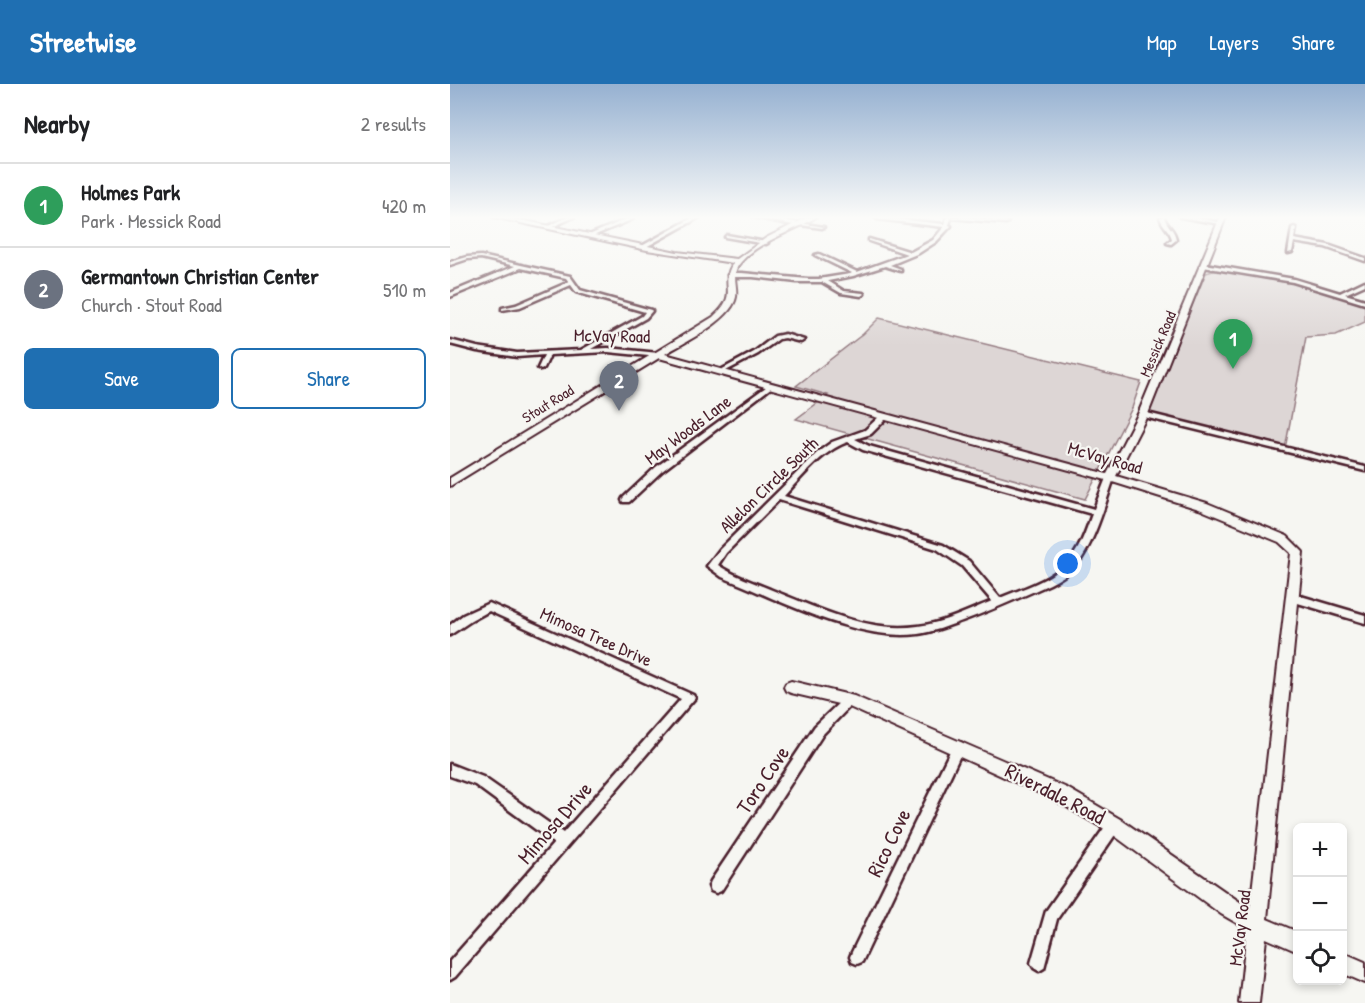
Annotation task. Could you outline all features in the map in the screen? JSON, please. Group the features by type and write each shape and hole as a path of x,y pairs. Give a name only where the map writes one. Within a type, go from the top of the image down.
{"street":[{"path":"495,260 568,277 579,292 649,311 581,352"},
{"path":"721,260 738,261"},
{"path":"828,260 856,273"},
{"path":"731,275 765,275 794,280 822,280 856,273 896,260"},
{"name":"Messick Road","path":"1110,478 1143,414 1207,260"},
{"name":"Stout Road","path":"450,483 710,324 726,310 733,296 731,275 738,261"},
{"path":"884,264 899,270"},
{"path":"450,295 520,266"},
{"path":"1205,266 1281,278 1365,302"},
{"path":"822,280 843,292 861,294"},
{"path":"504,309 518,306 572,282"},
{"path":"1342,294 1365,283"},
{"path":"720,372 756,353 777,337 801,339"},
{"name":"McVay Road","path":"450,342 509,355 618,351 658,355 1110,478 1203,506 1283,539 1298,552 1249,1003"},
{"path":"541,368 547,355"},
{"name":"May Woods Lane","path":"626,500 659,469 770,386"},
{"path":"1143,414 1365,470"},
{"name":"Allelon Circle South","path":"884,417 868,432 835,444 821,454 723,552 712,566 725,575 858,625 916,630 942,623 997,601"},
{"path":"849,440 866,448 1097,513"},
{"path":"779,496 940,547 958,556 971,568 997,601 1054,578 1075,563 1110,478"},
{"path":"1294,598 1365,619"},
{"name":"Mimosa Tree Drive","path":"450,631 467,618 489,607 689,698"},
{"name":"Riverdale Road","path":"791,687 849,700 1061,794 1114,825 1228,907 1258,925 1293,940"},
{"name":"Mimosa Drive","path":"450,972 689,698"},
{"name":"Toro Cove","path":"716,886 819,730 849,700"},
{"name":"Rico Cove","path":"857,957 958,747"},
{"path":"450,770 479,780 564,842"},
{"path":"1039,963 1051,916 1114,825"},
{"path":"1347,965 1365,972"}],"shaded area":[{"path":"1217,270 1312,287 1365,305 1365,322 1336,335 1306,337 1285,449 1152,414 1148,410 1206,273"},
{"path":"879,318 1141,382 1132,408 1085,499 796,419 828,395 796,386 863,334"}],"place":[{"name":"Holmes Park","path":"1233,369"},
{"name":"Germantown Christian Center","path":"619,411"}]}
